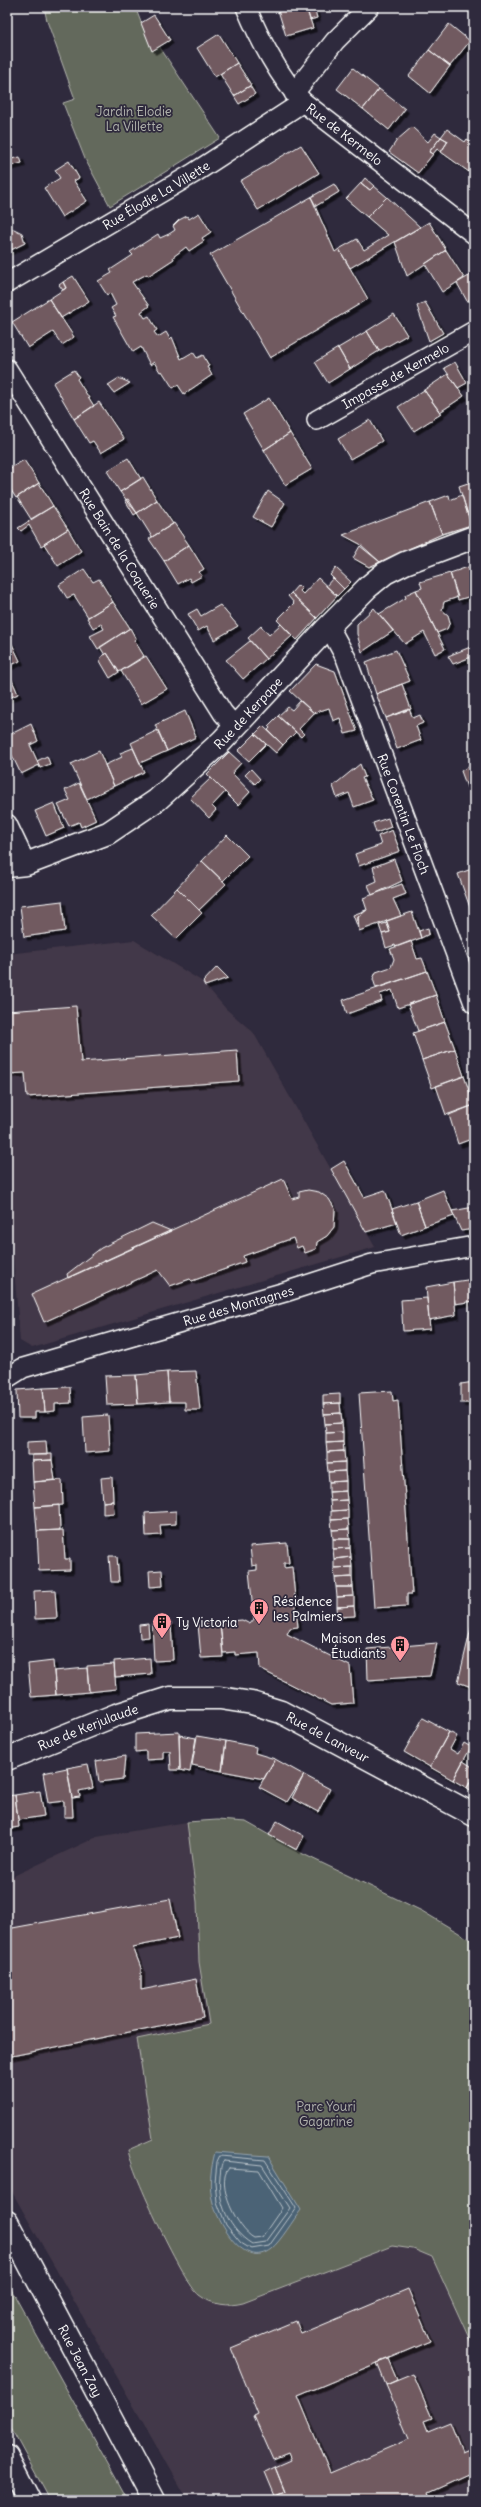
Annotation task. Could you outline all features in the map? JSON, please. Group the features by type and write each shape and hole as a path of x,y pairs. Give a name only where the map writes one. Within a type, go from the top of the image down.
{"street":[{"name":"Rue de Kermelo","path":"246,7 255,29 298,98 474,234"},
{"name":"Rue Élodie La Villette","path":"7,283 212,163 298,98 335,40 369,7"},
{"name":"Impasse de Kermelo","path":"317,420 474,331"},
{"name":"Rue Bain de la Coquerie","path":"7,369 223,713 235,727"},
{"name":"Rue de Kerpape","path":"16,865 108,833 157,800 235,727 326,628 385,573 444,547 474,537"},
{"name":"Rue Corentin Le Floch","path":"326,628 334,636 346,658 474,1003"},
{"path":"7,824 16,865"},
{"name":"Rue des Montagnes","path":"7,1378 23,1368 285,1292 372,1264 474,1246"},
{"name":"Rue de Kerjulaude","path":"8,1755 55,1741 116,1715 170,1698"},
{"name":"Rue de Lanveur","path":"170,1698 220,1698 252,1703 281,1712 474,1815"},
{"name":"Rue Jean Zay","path":"7,2222 154,2500"},
{"path":"7,2457 29,2500"}],"shaded area":[{"path":"134,940 203,982 226,1009 253,1032 375,1247 32,1348 20,1341 7,1181 7,954"},
{"path":"187,1822 197,1902 199,1962 209,2024 149,2114 153,2139 128,2150 130,2162 188,2283 198,2295 209,2301 232,2306 243,2303 392,2246 413,2249 432,2257 474,2349 474,2500 187,2500 7,2183 7,1879 97,1837"}],"green space":[{"name":"Jardin Elodie La Villette","path":"44,7 135,7 152,50 159,46 220,138 110,206 85,159 63,103 75,99 47,21"},
{"name":"Parc Youri Gagarine","path":"217,1820 246,1822 303,1854 422,1911 474,1942 474,2349 432,2257 413,2249 392,2246 243,2303 225,2305 214,2303 199,2295 182,2271 159,2226 138,2180 128,2150 153,2139 137,2039 209,2024 199,1962 197,1902 187,1822"},
{"path":"7,2282 128,2500 50,2500 7,2421"}],"water":[{"path":"215,2152 268,2156 301,2210 283,2236 271,2249 261,2254 251,2254 234,2242 221,2222 211,2197 211,2171"}],"building":[{"path":"277,7 306,7 313,28 286,36"},
{"path":"306,7 314,7 317,18 310,20"},
{"path":"154,15 170,40 152,51 141,23"},
{"path":"449,24 470,41 450,66 429,50"},
{"path":"219,34 237,63 215,77 197,48"},
{"path":"429,50 450,66 430,93 409,76"},
{"path":"237,63 251,85 234,96 220,74"},
{"path":"353,68 379,89 363,109 337,89"},
{"path":"250,86 255,94 239,104 234,96"},
{"path":"379,89 405,109 389,130 363,109"},
{"path":"412,127 428,142 435,133 441,137 429,152 433,154 418,173 389,152 397,140"},
{"path":"447,129 465,142 467,139 473,143 471,147 474,149 474,165 469,172 441,152 448,141 441,137"},
{"path":"441,137 448,141 441,152 437,149 433,154 429,152"},
{"path":"301,145 319,173 258,210 240,181"},
{"path":"20,157 22,163 7,167 7,160"},
{"path":"69,161 79,178 74,181 87,201 62,217 44,188 60,178 55,170"},
{"path":"365,178 374,186 370,190 361,183"},
{"path":"361,183 370,190 374,186 387,197 367,217 346,199"},
{"path":"334,184 339,192 316,206 311,197"},
{"path":"311,197 335,252 339,249 368,299 270,358 210,255"},
{"path":"387,197 420,227 350,268 339,249 357,239 364,250 388,235 367,217"},
{"path":"199,213 211,232 202,238 204,241 189,251 186,247 173,257 174,259 148,276 147,274 132,282 149,306 141,312 145,318 149,316 157,330 154,332 158,337 166,332 170,339 172,337 181,359 193,352 197,358 203,355 209,366 207,367 212,375 184,394 178,385 173,388 154,362 150,365 141,347 133,352 113,317 116,316 111,308 116,305 110,293 107,295 98,281 112,273 110,270 133,255 130,252 158,234 160,238 169,234 175,230 173,226 179,220 187,216 189,219"},
{"path":"429,222 446,250 407,276 395,242"},
{"path":"14,229 22,233 25,243 7,252 7,230"},
{"path":"446,250 464,278 442,292 425,264"},
{"path":"474,273 474,297 467,301 457,283"},
{"path":"73,276 89,301 61,318 49,299 66,288 63,282"},
{"path":"63,282 66,288 63,290 59,285"},
{"path":"49,299 74,337 62,345 53,332 28,348 12,322"},
{"path":"425,302 443,333 429,341 417,306"},
{"path":"394,314 407,335 379,351 367,331"},
{"path":"367,331 379,351 350,369 338,348"},
{"path":"338,348 350,369 328,383 315,362"},
{"path":"455,362 467,383 458,388 444,368"},
{"path":"74,370 79,377 77,379 94,406 74,419 53,383"},
{"path":"448,374 464,396 440,412 424,390"},
{"path":"119,378 130,383 114,393 108,385"},
{"path":"424,390 441,414 414,431 398,407"},
{"path":"269,398 290,433 264,450 243,414"},
{"path":"99,402 124,439 101,453 93,441 89,443 74,419"},
{"path":"370,420 382,441 350,459 338,439"},
{"path":"290,433 312,469 285,485 264,450"},
{"path":"128,458 141,479 120,492 107,471"},
{"path":"24,460 39,483 16,498 7,484 7,470"},
{"path":"143,477 157,500 137,513 120,492"},
{"path":"474,481 474,513 468,515 459,486"},
{"path":"39,483 53,506 31,519 17,497"},
{"path":"268,491 285,503 271,527 253,517"},
{"path":"449,495 450,500 462,495 471,525 442,534 430,502"},
{"path":"128,499 137,513 134,515 125,500"},
{"path":"157,500 173,524 152,537 137,513"},
{"path":"430,502 442,534 380,562 360,544 343,535"},
{"path":"53,506 68,529 41,546 29,525 21,531 18,528"},
{"path":"174,523 189,545 164,561 149,539"},
{"path":"68,529 81,551 58,566 44,544"},
{"path":"189,545 204,569 199,572 202,576 191,582 189,578 178,584 164,561"},
{"path":"360,546 380,562 369,567 353,558"},
{"path":"474,565 474,595 458,600 450,573"},
{"path":"336,568 351,582 344,589 330,575"},
{"path":"84,569 93,582 99,579 113,602 88,617 74,595 67,598 59,585"},
{"path":"450,573 458,597 444,602 442,610 448,615 450,622 447,629 437,633 416,590 422,588 420,582"},
{"path":"318,578 337,596 317,618 291,593 298,585 302,589 300,591 303,594"},
{"path":"333,578 344,589 337,596 326,586"},
{"path":"416,590 445,649 435,654 424,632 405,644 379,614 406,598 405,595"},
{"path":"291,593 317,618 297,640 277,620 294,603 288,596"},
{"path":"113,602 130,628 98,649 90,636 104,629 101,624 93,628 87,618"},
{"path":"220,605 238,626 214,640 207,626 198,631 188,614 197,609 201,616"},
{"path":"374,608 393,631 362,652 357,634 357,624"},
{"path":"281,624 292,636 266,659 248,638 261,626 269,635"},
{"path":"130,628 136,639 134,640 144,656 119,672 107,653 105,655 100,647"},
{"path":"250,641 266,659 243,679 226,660"},
{"path":"11,642 20,661 7,667 7,643"},
{"path":"473,646 474,656 453,664 448,656"},
{"path":"396,650 410,681 376,694 366,662"},
{"path":"107,653 119,672 110,678 100,661 101,657"},
{"path":"146,656 167,689 141,704 121,671"},
{"path":"316,664 335,671 357,731 345,734 340,718 333,721 329,708 314,713 290,691"},
{"path":"11,678 18,694 7,699 7,680"},
{"path":"402,684 411,709 386,718 376,694"},
{"path":"300,701 314,713 299,729 304,734 301,737 278,716 288,707 292,710"},
{"path":"409,709 413,718 420,715 423,723 416,726 421,740 397,749 386,718"},
{"path":"185,711 196,737 167,751 155,725"},
{"path":"278,716 296,732 283,745 268,730 270,728 268,726"},
{"path":"31,724 38,741 30,745 39,765 21,774 7,745 7,736"},
{"path":"263,726 283,745 276,753 255,734"},
{"path":"158,730 167,751 140,763 131,743"},
{"path":"255,734 266,744 249,761 238,751"},
{"path":"133,748 144,772 114,786 105,765 122,757 120,753"},
{"path":"99,751 114,786 87,799 71,764"},
{"path":"229,752 241,763 232,773 250,792 238,805 207,774"},
{"path":"47,756 50,764 40,768 37,761"},
{"path":"474,763 474,771 469,773 474,788 468,790 461,771"},
{"path":"360,764 365,777 362,778 373,800 354,807 349,793 337,798 333,786"},
{"path":"251,769 260,779 255,784 245,775"},
{"path":"474,771 474,787 469,773"},
{"path":"211,778 225,792 212,806 216,810 209,818 190,798"},
{"path":"79,783 96,820 81,827 79,822 69,826 58,805 70,800 65,790"},
{"path":"54,803 64,828 46,836 35,811"},
{"path":"388,818 391,827 376,833 373,823"},
{"path":"392,830 400,851 359,866 355,854 381,845 378,836"},
{"path":"227,835 248,856 223,881 202,861"},
{"path":"394,859 402,881 372,895 368,885 377,881 373,867"},
{"path":"202,861 226,884 199,910 177,888"},
{"path":"474,868 474,916 473,916 458,874"},
{"path":"402,884 406,894 393,899 401,916 359,931 358,917 367,910 363,898"},
{"path":"177,888 202,913 176,939 151,915"},
{"path":"62,901 65,931 24,937 20,906"},
{"path":"366,910 358,917 358,928 353,915"},
{"path":"412,912 421,938 396,947 395,945 386,948 382,934 390,932 386,921"},
{"path":"387,923 390,932 382,934 379,925"},
{"path":"428,928 429,934 421,938 419,931"},
{"path":"411,941 417,959 422,958 427,971 376,988 373,979 376,972 391,967 394,959 390,949"},
{"path":"217,967 228,978 205,986 203,982"},
{"path":"427,971 436,995 398,1008 392,990 380,994 382,1001 347,1014 343,1000"},
{"path":"436,995 445,1022 418,1031 408,1004"},
{"path":"76,1006 81,1062 237,1050 239,1081 27,1097 25,1073 8,1074 7,1011"},
{"path":"445,1022 455,1049 422,1060 413,1033"},
{"path":"455,1049 464,1076 432,1088 422,1060"},
{"path":"464,1076 474,1105 446,1115 436,1086"},
{"path":"474,1105 474,1138 458,1144 449,1115"},
{"path":"344,1161 364,1197 385,1190 397,1223 366,1232 331,1169"},
{"path":"283,1179 292,1199 299,1197 299,1192 308,1190 319,1192 329,1199 335,1209 334,1227 327,1236 317,1242 316,1249 305,1253 302,1246 297,1248 293,1238 243,1256 245,1262 192,1281 190,1279 170,1286 158,1270 44,1322 32,1294"},
{"path":"443,1190 454,1216 425,1226 416,1201"},
{"path":"416,1201 425,1226 401,1235 392,1209"},
{"path":"474,1207 474,1229 461,1231 452,1211"},
{"path":"152,1223 171,1231 68,1278 67,1274 101,1248"},
{"path":"474,1279 474,1301 455,1304 453,1282"},
{"path":"453,1282 456,1315 429,1320 426,1287"},
{"path":"427,1298 430,1329 403,1331 401,1300"},
{"path":"196,1371 200,1410 185,1410 185,1402 169,1402 167,1372"},
{"path":"167,1372 169,1402 138,1404 136,1375"},
{"path":"136,1375 138,1404 107,1405 105,1376"},
{"path":"474,1382 474,1403 461,1403 461,1384"},
{"path":"70,1387 71,1403 55,1404 55,1411 45,1412 43,1388"},
{"path":"43,1388 45,1412 35,1412 35,1418 18,1418 17,1390"},
{"path":"392,1391 393,1401 398,1400 412,1594 407,1594 407,1606 374,1608 359,1393"},
{"path":"340,1394 340,1403 323,1404 323,1395"},
{"path":"340,1403 341,1413 324,1414 323,1404"},
{"path":"341,1413 342,1423 325,1424 324,1414"},
{"path":"108,1415 110,1451 85,1453 83,1417"},
{"path":"342,1423 343,1432 326,1433 325,1424"},
{"path":"343,1432 343,1442 326,1443 326,1433"},
{"path":"46,1441 47,1455 27,1455 27,1442"},
{"path":"343,1442 344,1451 327,1452 326,1443"},
{"path":"344,1451 345,1462 327,1463 327,1452"},
{"path":"52,1454 52,1460 32,1461 32,1455"},
{"path":"52,1460 55,1480 33,1482 32,1461"},
{"path":"345,1462 345,1471 328,1472 327,1463"},
{"path":"345,1471 346,1481 329,1482 328,1472"},
{"path":"112,1477 113,1501 103,1502 101,1478"},
{"path":"62,1480 63,1505 35,1507 33,1482"},
{"path":"346,1481 346,1491 329,1492 329,1482"},
{"path":"346,1491 347,1500 330,1501 329,1492"},
{"path":"347,1500 348,1510 331,1511 330,1501"},
{"path":"113,1501 114,1513 103,1514 103,1502"},
{"path":"59,1505 60,1530 37,1531 35,1507"},
{"path":"348,1510 348,1519 331,1520 331,1511"},
{"path":"176,1511 176,1524 160,1525 161,1535 146,1536 145,1513"},
{"path":"348,1519 349,1529 332,1530 331,1520"},
{"path":"349,1529 350,1539 333,1539 332,1530"},
{"path":"63,1530 65,1559 70,1559 70,1570 39,1571 37,1531"},
{"path":"333,1539 350,1539 350,1548 333,1549"},
{"name":"Résidence les Palmiers","path":"287,1543 289,1563 284,1563 284,1568 292,1567 298,1627 290,1628 287,1634 350,1666 353,1703 331,1705 260,1669 259,1653 235,1655 235,1652 223,1653 220,1622 242,1620 250,1624 254,1619 249,1571 257,1570 257,1565 252,1566 250,1546"},
{"path":"350,1548 351,1557 334,1559 333,1549"},
{"path":"109,1556 117,1556 119,1582 111,1582"},
{"path":"351,1557 352,1567 334,1568 334,1559"},
{"path":"352,1567 352,1577 335,1578 334,1568"},
{"path":"162,1570 163,1586 150,1587 149,1571"},
{"path":"352,1577 353,1587 336,1587 335,1578"},
{"path":"336,1587 353,1587 354,1596 337,1597"},
{"path":"55,1590 57,1618 35,1619 34,1591"},
{"path":"354,1596 354,1606 337,1607 337,1597"},
{"path":"354,1606 355,1616 338,1617 337,1607"},
{"name":"Ty Victoria","path":"171,1622 173,1660 154,1661 152,1623"},
{"path":"220,1622 223,1657 201,1658 198,1624"},
{"path":"148,1624 149,1637 140,1638 139,1625"},
{"path":"472,1624 474,1624 474,1688 458,1682"},
{"name":"Maison des Étudiants","path":"437,1643 430,1676 368,1680 367,1649"},
{"path":"150,1658 151,1674 115,1677 114,1661"},
{"path":"53,1661 56,1695 31,1697 28,1664"},
{"path":"114,1664 116,1689 89,1692 87,1666"},
{"path":"87,1668 89,1692 56,1695 54,1671"},
{"path":"474,1700 474,1717 467,1714"},
{"path":"423,1718 449,1732 430,1767 404,1752"},
{"path":"179,1732 180,1770 171,1770 170,1751 163,1751 163,1759 146,1760 146,1751 135,1752 135,1734"},
{"path":"449,1732 457,1736 450,1749 458,1754 464,1743 471,1747 453,1780 430,1767"},
{"path":"179,1735 196,1738 190,1772 180,1770"},
{"path":"197,1736 226,1741 222,1771 192,1765"},
{"path":"226,1741 256,1747 255,1753 275,1759 264,1779 222,1771"},
{"path":"125,1756 123,1779 99,1782 96,1761"},
{"path":"275,1759 304,1775 287,1802 259,1787"},
{"path":"463,1761 474,1768 474,1774 467,1788 453,1780"},
{"path":"88,1764 93,1788 79,1791 80,1797 72,1798 67,1768"},
{"path":"67,1768 72,1798 73,1817 64,1817 64,1801 48,1803 43,1773"},
{"path":"474,1774 474,1792 467,1788"},
{"path":"304,1775 330,1789 318,1812 292,1798"},
{"path":"40,1791 44,1816 18,1820 15,1795"},
{"path":"15,1795 19,1827 7,1829 7,1796"},
{"path":"277,1821 304,1836 297,1850 269,1835"},
{"path":"170,1899 178,1938 133,1947 141,1968 141,1990 196,1979 203,2017 7,2057 7,1929"},
{"path":"408,2289 430,2341 298,2396 330,2473 409,2439 386,2385 413,2374 432,2418 424,2421 428,2431 450,2422 462,2452 474,2447 474,2480 471,2473 429,2492 432,2500 280,2500 278,2495 285,2492 275,2467 291,2460 288,2453 273,2459 254,2416 258,2414 231,2348 296,2321 301,2334"},
{"path":"388,2359 397,2380 386,2385 377,2363"},
{"path":"275,2467 285,2492 275,2496 265,2472"}],"place":[{"name":"Résidence les Palmiers","path":"259,1625"},
{"name":"Ty Victoria","path":"162,1639"},
{"name":"Maison des Étudiants","path":"400,1662"}]}
